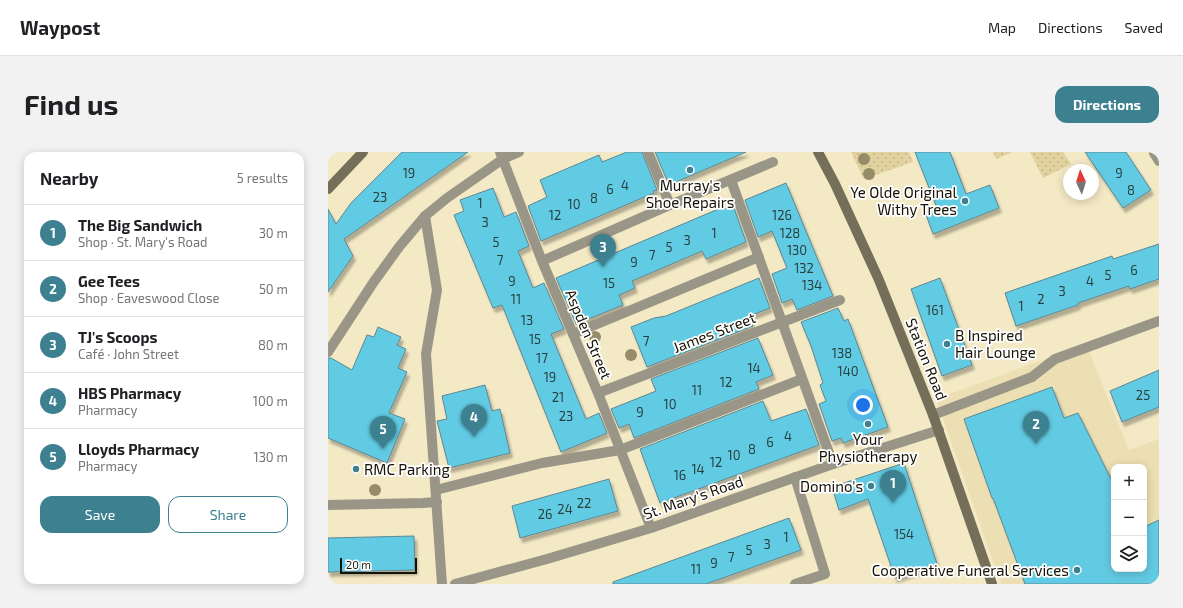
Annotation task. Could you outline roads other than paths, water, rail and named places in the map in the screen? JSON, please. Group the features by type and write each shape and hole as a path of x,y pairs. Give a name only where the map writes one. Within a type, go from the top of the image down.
{"main road":[{"path":"328,189 363,152"},
{"name":"Station Road","path":"818,152 879,280 934,415 992,584"}],"street":[{"path":"328,352 373,283 399,247 425,216 502,155 519,152"},
{"path":"648,152 670,205"},
{"name":"Aspden Street","path":"502,155 542,261 598,393 651,528"},
{"path":"542,261 773,162"},
{"path":"731,180 833,464"},
{"path":"425,216 437,290 426,354 442,584"},
{"path":"573,334 759,257"},
{"name":"James Street","path":"598,393 840,300"},
{"path":"934,415 1032,377 1055,359 1159,321"},
{"path":"436,490 542,463 620,450 802,379"},
{"name":"St. Mary's Road","path":"455,584 548,559 651,528 833,464 939,430"},
{"path":"795,477 825,574 795,584"},
{"path":"328,505 437,502"}],"place":[{"name":"Murray's Shoe Repairs","path":"690,170"},
{"name":"Ye Olde Original Withy Trees","path":"965,201"},
{"name":"TJ's Scoops","path":"603,267"},
{"name":"B Inspired Hair Lounge","path":"947,344"},
{"name":"Your Physiotherapy","path":"868,424"},
{"name":"HBS Pharmacy","path":"474,437"},
{"name":"Gee Tees","path":"1036,444"},
{"name":"Lloyds Pharmacy","path":"383,449"},
{"name":"RMC Parking","path":"356,469"},
{"name":"Domino's","path":"871,486"},
{"name":"The Big Sandwich","path":"893,503"},
{"name":"Cooperative Funeral Services","path":"1077,570"}]}
